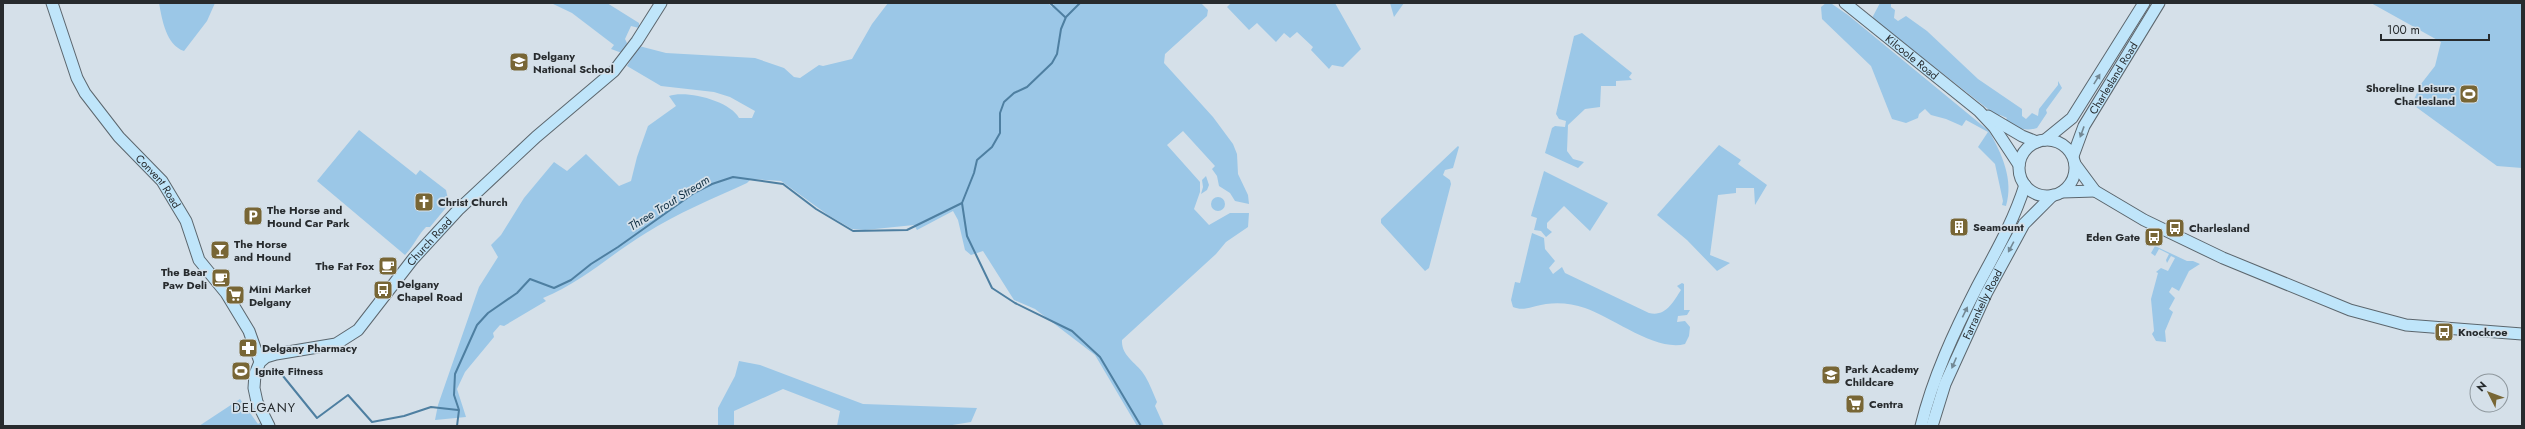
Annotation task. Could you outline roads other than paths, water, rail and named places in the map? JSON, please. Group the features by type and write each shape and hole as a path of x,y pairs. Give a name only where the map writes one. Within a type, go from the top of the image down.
{"main road":[{"name":"Convent Road","path":"52,3 77,78 85,93 119,137 162,180 184,216 200,260 226,293 249,331 260,362"},
{"name":"Church Road","path":"260,362 266,357 276,354 336,344 358,330 413,259 458,210 536,136 614,71 637,41 661,3"},
{"name":"Kilcoole Road","path":"1844,3 1979,111"},
{"name":"Charlesland Road","path":"2041,141 2072,118 2144,3"},
{"name":"Charlesland Road","path":"2074,160 2084,126 2159,3"},
{"path":"1979,111 2022,136 2062,144 2095,192 2144,220 2223,258 2354,311 2406,325 2522,334"},
{"path":"1979,111 1994,127 2019,165"},
{"path":"2041,141 2025,151 2019,165 2019,172 2025,185 2038,194 2095,192"},
{"path":"2057,194 2073,179 2074,160"},
{"name":"Farrankelly Road","path":"1921,426 1943,358 1977,288 2014,220 2025,185"},
{"name":"Farrankelly Road","path":"1932,426 1945,384 1986,294 2024,224 2057,194"},
{"path":"260,362 255,374 254,388 257,402 268,426"}],"waterway":[{"path":"1050,3 1065,17"},
{"name":"Three Trout Stream","path":"457,426 459,410 454,395 455,374 477,325 488,313 517,293 530,279 554,288 571,280 591,264 618,247 694,193 712,184 733,177 783,184 816,209 853,231 907,230 962,203 974,173 977,160 992,147 1000,133 1000,113 1004,102 1014,93 1027,87 1052,63 1057,54 1061,29 1066,17 1080,3"},
{"path":"962,203 967,236 992,288 1015,303 1072,331 1100,357 1141,426"},
{"path":"283,376 317,418 348,395 372,422 404,416 431,407 458,410"}],"place":[{"name":"Delgany National School","path":"519,62"},
{"name":"Shoreline Leisure Charlesland","path":"2469,94"},
{"name":"Christ Church","path":"424,202"},
{"name":"The Horse and Hound Car Park","path":"253,216"},
{"name":"Seamount","path":"1959,227"},
{"name":"Charlesland","path":"2175,228"},
{"name":"Eden Gate","path":"2154,237"},
{"name":"The Horse and Hound","path":"220,250"},
{"name":"The Fat Fox","path":"388,266"},
{"name":"The Bear Paw Deli","path":"221,278"},
{"name":"Delgany Chapel Road","path":"383,290"},
{"name":"Mini Market Delgany","path":"235,295"},
{"name":"Knockroe","path":"2444,332"},
{"name":"Delgany Pharmacy","path":"248,348"},
{"name":"Ignite Fitness","path":"241,371"},
{"name":"Park Academy Childcare","path":"1831,375"},
{"name":"Centra","path":"1855,404"}],"district":[{"name":"DELGANY","path":"264,407"}]}
